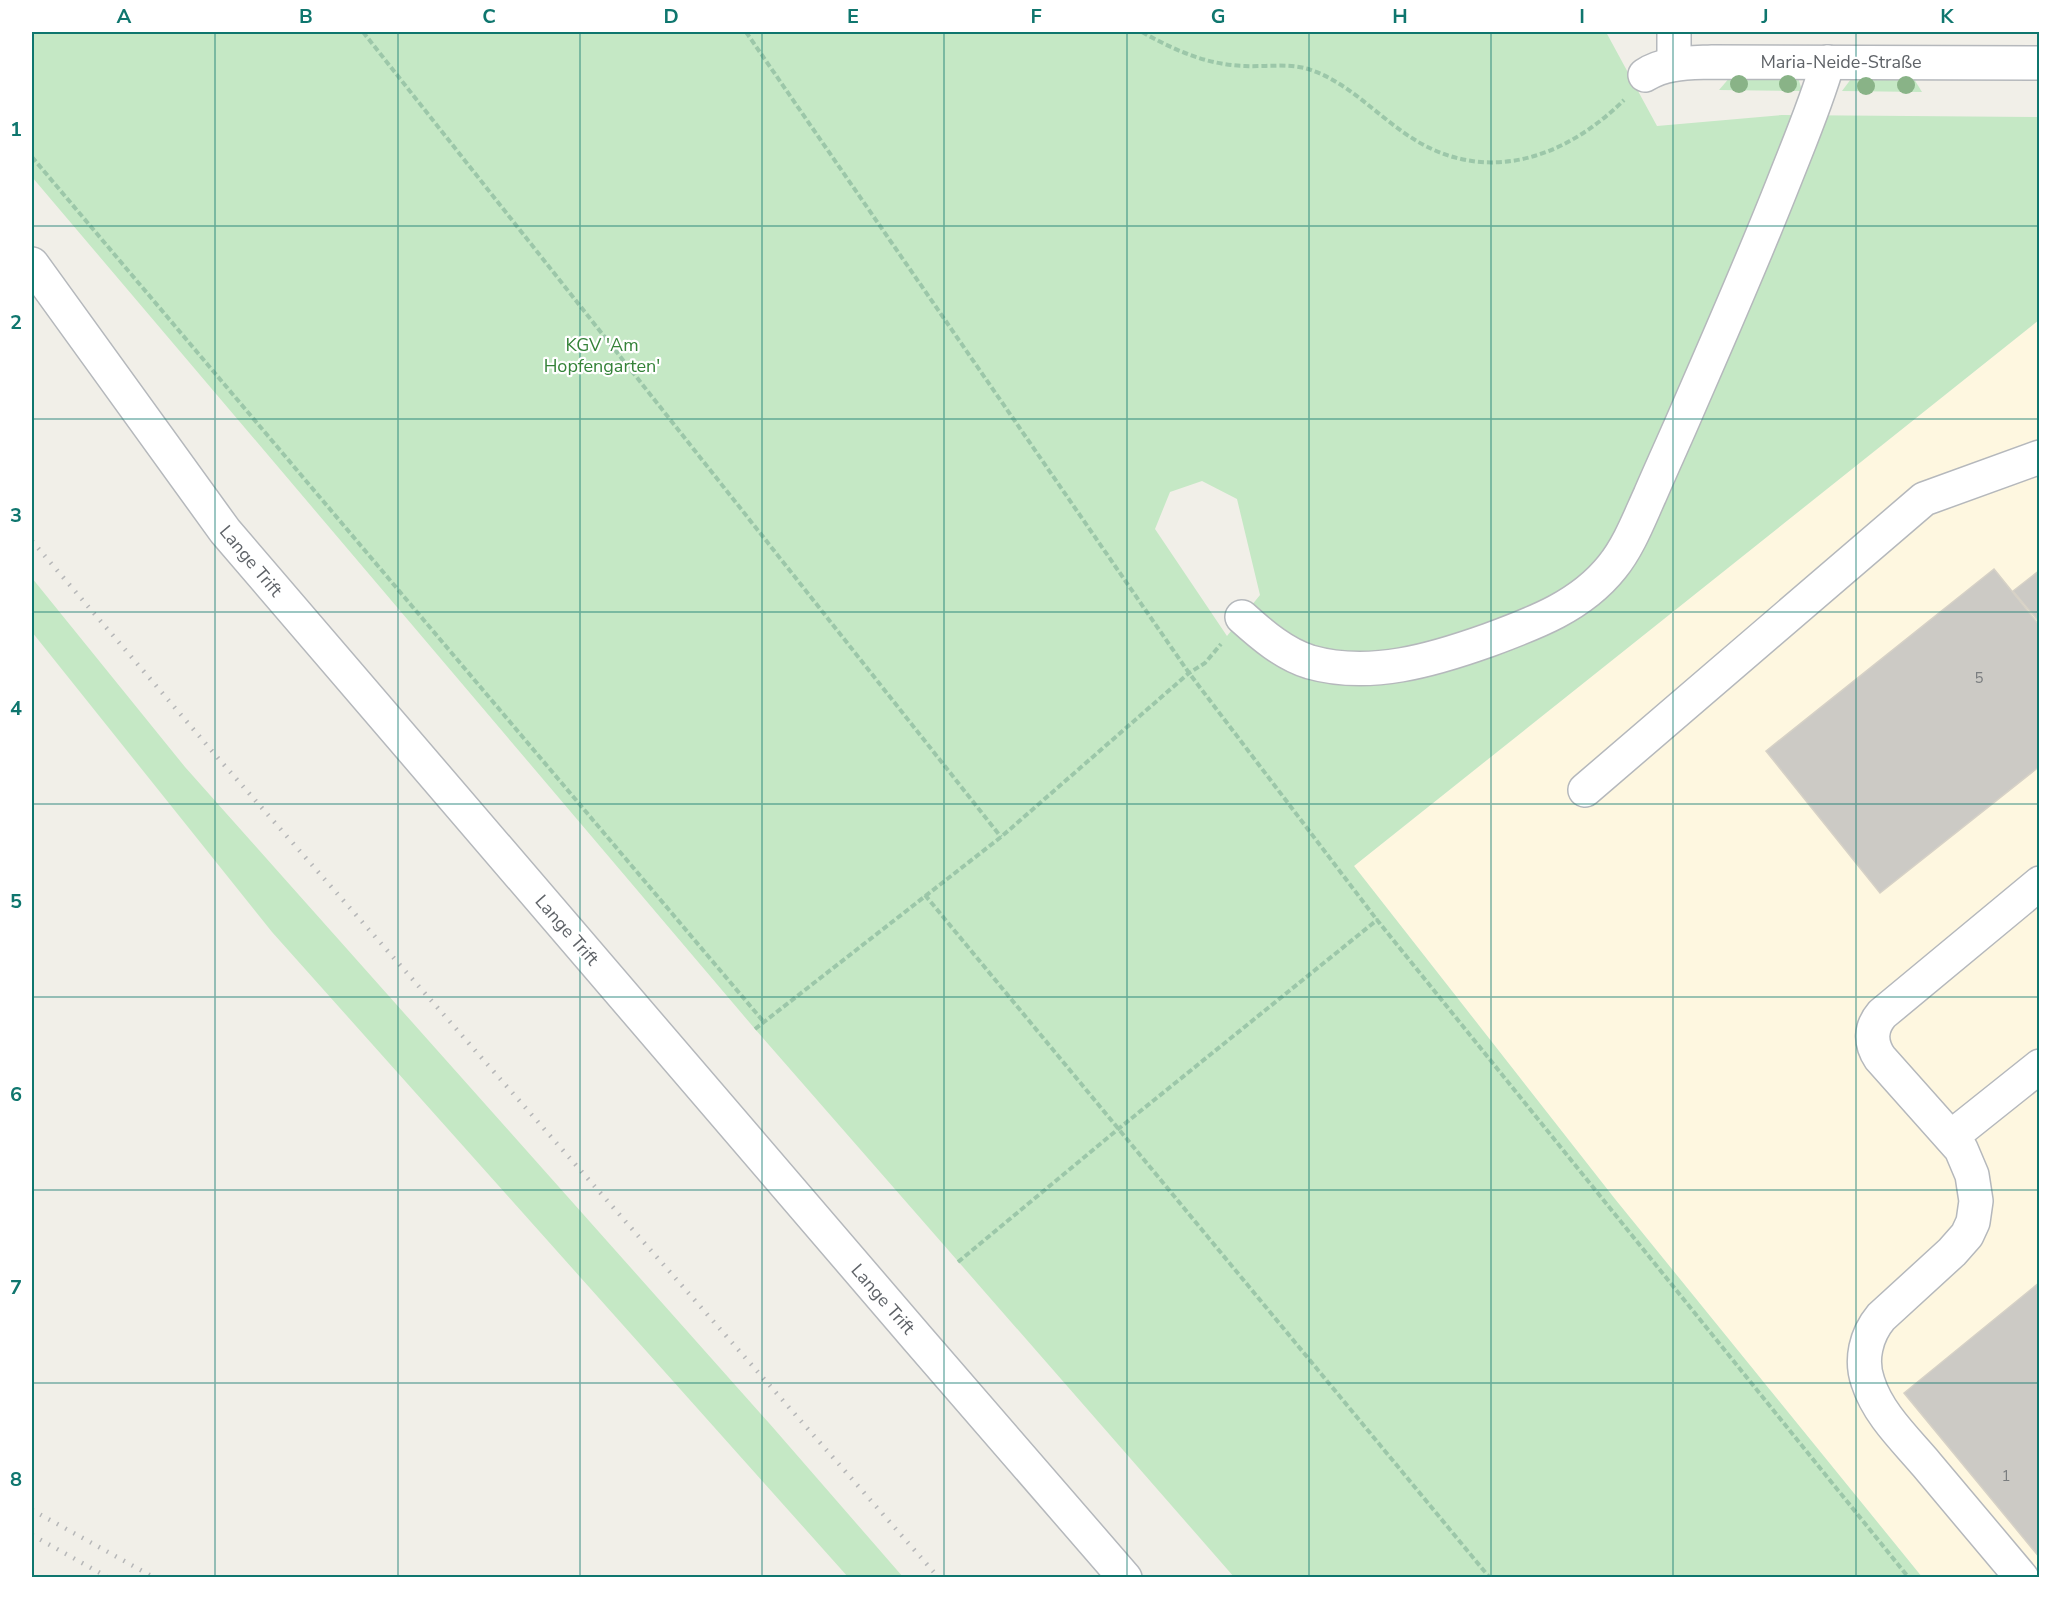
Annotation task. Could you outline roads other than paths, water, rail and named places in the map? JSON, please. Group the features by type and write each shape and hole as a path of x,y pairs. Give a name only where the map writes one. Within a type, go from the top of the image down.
{"street":[{"name":"Maria-Neide-Straße","path":"1674,32 1660,69 1721,61 2040,63"},
{"path":"1242,617 1273,643 1308,661 1345,668 1400,666 1460,650 1540,620 1567,606 1600,580 1628,542 1753,260 1818,95 1827,62"},
{"name":"Lange Trift","path":"32,264 225,531 1125,1578"},
{"path":"1585,790 1924,499 2040,457"},
{"path":"2022,1578 1890,1420 1873,1395 1866,1378 1866,1346 1873,1327 1952,1252 1971,1229 1976,1209 1974,1183 1966,1158 1952,1137 1877,1054 1872,1042 1875,1023 1887,1009 2040,883"},
{"path":"1952,1137 2040,1065"}],"railway":[{"path":"32,541 218,758 939,1578"},
{"path":"32,1510 155,1578"},
{"path":"32,1535 109,1578"}],"park label":[{"name":"KGV 'Am Hopfengarten'","path":"602,355"}]}
